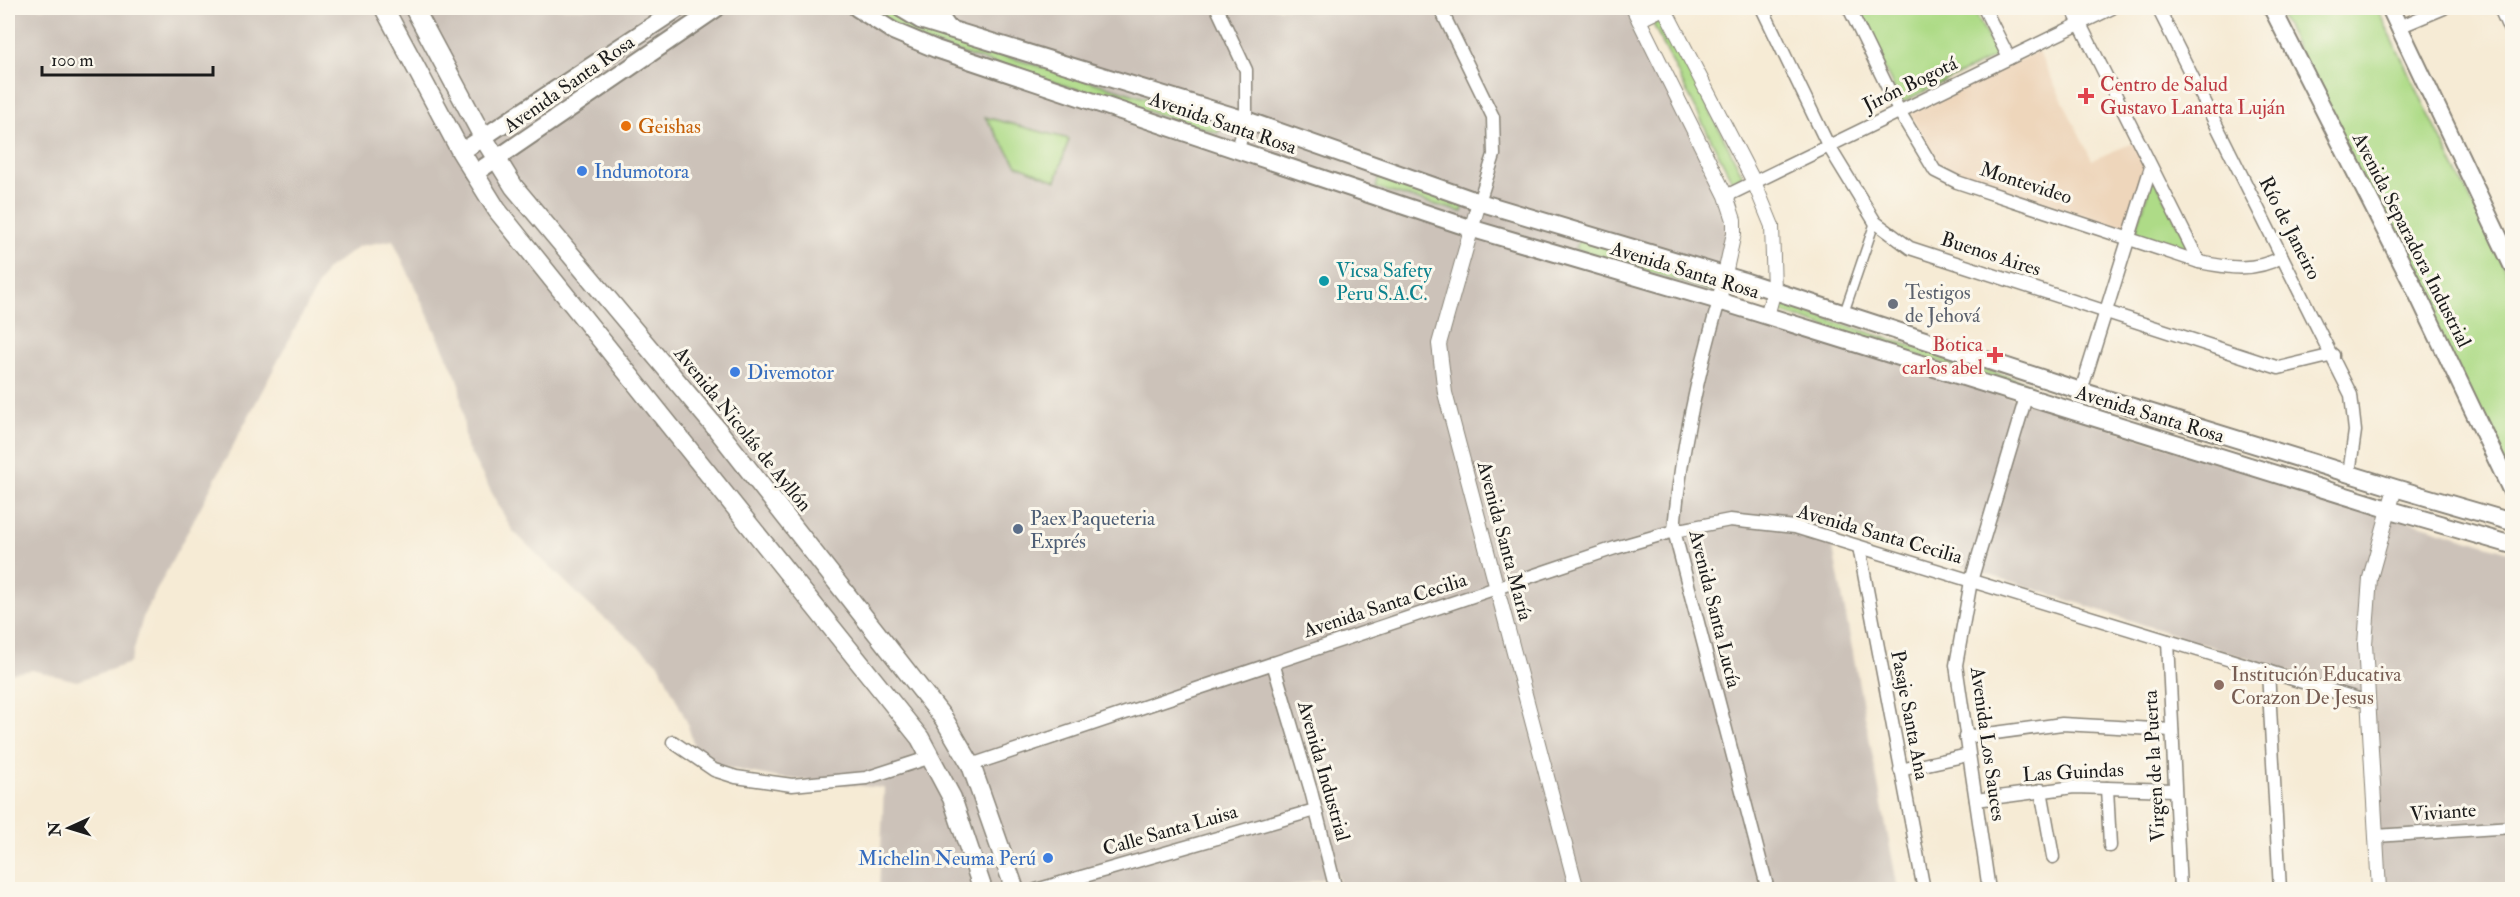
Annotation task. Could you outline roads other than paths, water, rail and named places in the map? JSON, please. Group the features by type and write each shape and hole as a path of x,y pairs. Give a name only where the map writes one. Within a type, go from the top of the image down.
{"main road":[{"path":"384,8 461,152 496,210 844,643 931,757 965,829 983,890"},
{"name":"Avenida Nicolás de Ayllón","path":"414,8 483,137 514,187 737,455 944,719 971,765 1015,890"},
{"name":"Avenida Santa Rosa","path":"461,152 679,8"},
{"name":"Avenida Santa Rosa","path":"474,174 717,8"},
{"name":"Avenida Santa Rosa","path":"857,8 893,31 936,49 1238,148 1470,228 1719,301 2391,510 2512,545"},
{"name":"Avenida Santa Rosa","path":"900,8 920,20 1246,120 1479,202 1774,290 2081,391 2512,522"},
{"path":"934,8 949,29"},
{"name":"Avenida Separadora Industrial","path":"2272,8 2417,293 2512,492"},
{"path":"2390,8 2512,265"}],"street":[{"path":"1217,8 1246,70 1246,120 1238,148"},
{"path":"1440,8 1493,117 1494,155 1479,202"},
{"path":"1719,301 1734,233 1734,220 1726,196 1636,14 1664,8 1754,182 1772,226 1774,290 1767,316"},
{"name":"Buenos Aires","path":"1762,8 1828,145 1875,222 1910,248 2279,368 2333,355"},
{"name":"Montevideo","path":"1850,8 1899,111 1935,171 1957,182 2199,262 2237,269 2266,265 2282,257"},
{"path":"1984,8 2009,58"},
{"path":"2072,8 2199,262"},
{"name":"Jirón Bogotá","path":"1726,196 2112,8"},
{"name":"Río de Janeiro","path":"2158,8 2351,395 2355,431 2349,474"},
{"path":"2399,27 2444,8"},
{"path":"2500,8 2512,35"},
{"path":"2081,391 2151,167"},
{"name":"Avenida Santa María","path":"1479,202 1439,344 1440,360 1445,393 1577,890"},
{"path":"1844,313 1875,222"},
{"name":"Avenida Santa Lucía","path":"1719,301 1699,370 1678,471 1674,531 1768,890"},
{"name":"Avenida Los Sauces","path":"1989,890 1956,665 1971,581 2026,397"},
{"path":"2379,890 2365,644 2370,578 2391,510 2395,488"},
{"name":"Avenida Santa Cecilia","path":"971,765 1674,531 1730,520 1795,527 2368,702"},
{"name":"Pasaje Santa Ana","path":"1859,547 1924,890"},
{"name":"Virgen de la Puerta","path":"2168,641 2173,790 2180,890"},
{"name":"Avenida Industrial","path":"1273,663 1336,890"},
{"path":"2268,671 2280,890"},
{"path":"1965,737 2062,724 2172,730"},
{"path":"673,742 714,770 736,777 792,785 866,778 931,757"},
{"path":"1900,770 1968,754"},
{"path":"2107,788 2110,846"},
{"name":"Las Guindas","path":"1976,800 2042,790 2107,788 2173,790"},
{"path":"2042,790 2053,857"},
{"name":"Calle Santa Luisa","path":"1036,890 1315,810"},
{"name":"Viviante","path":"2376,836 2512,827"}],"place":[{"name":"Centro de Salud Gustavo Lanatta Luján","path":"2086,96"},
{"name":"Geishas","path":"626,126"},
{"name":"Indumotora","path":"582,171"},
{"name":"Vicsa Safety Peru S.A.C.","path":"1324,281"},
{"name":"Testigos de Jehová","path":"1893,304"},
{"name":"Botica carlos abel","path":"1995,355"},
{"name":"Divemotor","path":"735,372"},
{"name":"Paex Paqueteria Exprés","path":"1018,529"},
{"name":"Institución Educativa Corazon De Jesus","path":"2219,685"},
{"name":"Michelin Neuma Perú","path":"1048,858"}]}
